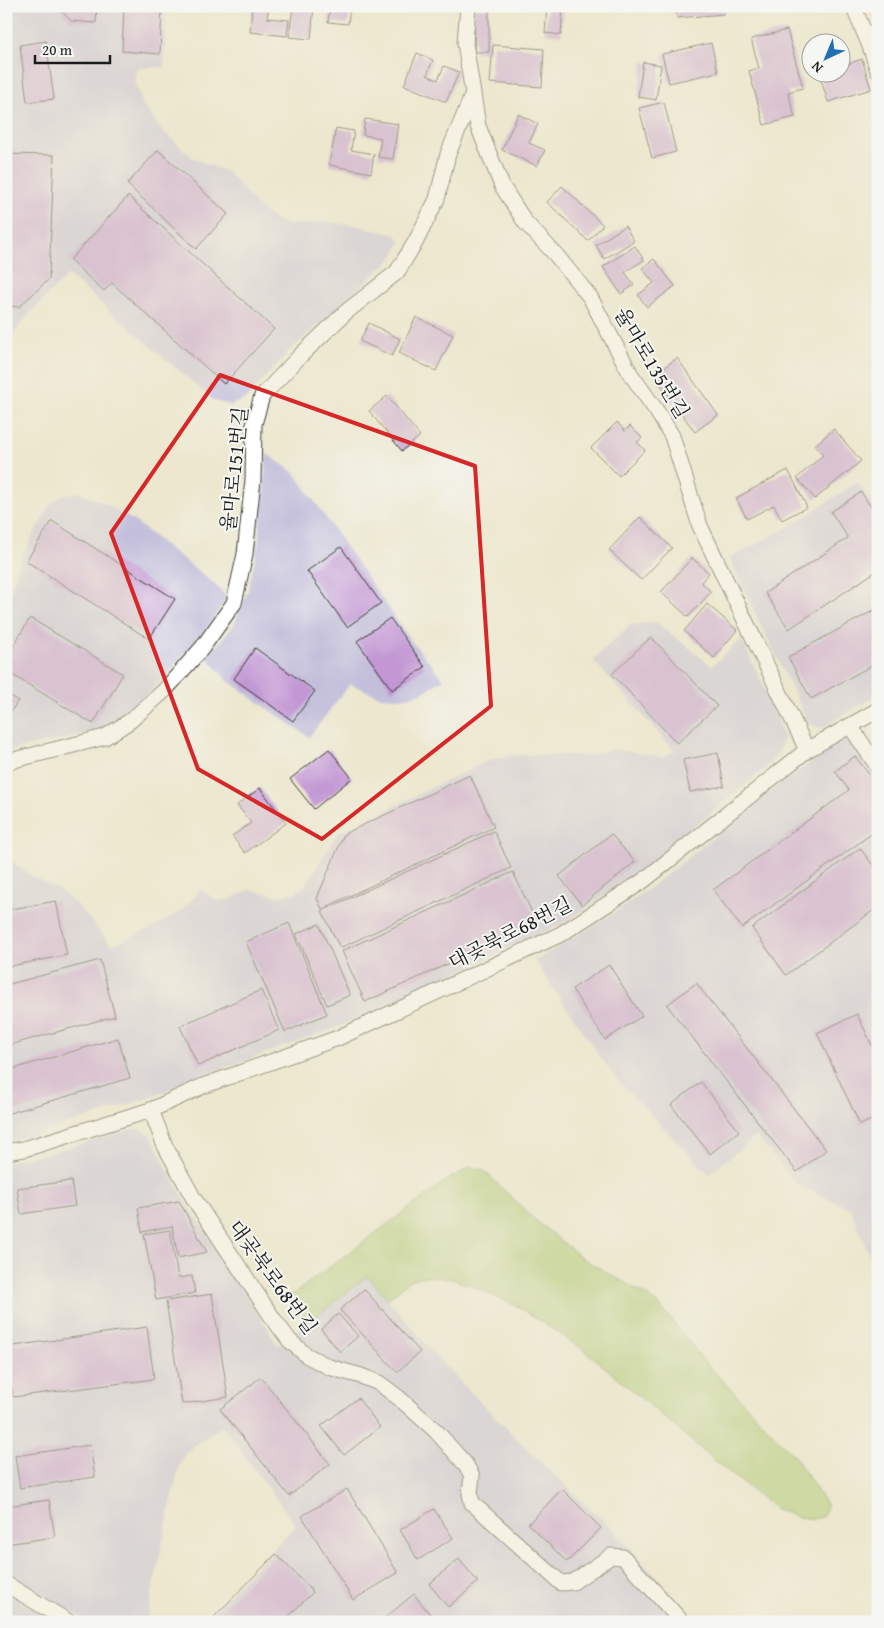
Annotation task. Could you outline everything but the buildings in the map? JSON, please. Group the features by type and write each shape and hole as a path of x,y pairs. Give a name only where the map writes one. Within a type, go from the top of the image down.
{"lane":[{"name":"율마로135번길","path":"468,6 465,43 478,126 502,186 524,222 556,254 590,297 630,373 672,436 700,526 807,750"},
{"path":"853,6 870,46 878,71"},
{"name":"율마로151번길","path":"6,764 14,760 105,737 130,721 164,691 202,648 234,603 245,554 253,480 254,424 262,396 346,312 397,272 416,241 437,199 448,154 473,94"},
{"name":"대곶북로68번길","path":"6,1152 24,1149 152,1110 203,1086 338,1038 561,934 643,881 807,750 878,710"},
{"path":"850,726 878,767"},
{"name":"대곶북로68번길","path":"152,1110 165,1146 194,1199 289,1340 306,1355 321,1363 379,1383 399,1398 436,1431 466,1465 472,1476 470,1492 472,1503 562,1583 573,1582 611,1556 623,1557 682,1622"},
{"path":"6,1584 69,1622"}],"highlighted area":[{"path":"220,375 475,466 491,706 322,839 198,769 111,533"}],"shaded area":[{"path":"6,6 166,6 164,67 137,68 135,82 144,107 160,128 193,158 227,172 256,205 274,220 290,225 322,222 354,225 396,235 401,243 391,259 287,353 246,399 231,405 214,401 68,275 27,316 6,344"},
{"path":"267,454 295,473 412,642 444,679 420,694 401,698 382,697 350,684 309,737 228,681 207,657 234,625 248,591 258,546"},
{"path":"858,482 878,512 878,695 821,728 809,724 729,558 785,529"},
{"path":"79,492 106,504 134,521 211,581 227,597 202,635 152,691 129,713 100,729 65,739 19,748 6,753 6,610 13,583 20,562 50,505 63,495"},
{"path":"656,622 712,666 741,639 771,702 784,736 779,752 768,766 646,867 562,924 341,1026 188,1081 146,1099 25,1138 6,1141 6,857 33,877 61,891 78,906 111,945 150,929 181,911 201,890 217,901 227,900 250,890 278,896 295,893 306,885 338,833 490,760 514,755 590,755 613,749 662,757 675,751 593,660 630,625"},
{"path":"842,741 851,741 878,780 878,1269 872,1261 851,1209 798,1185 756,1136 709,1174 622,1085 603,1061 535,961 622,908 784,781"},
{"path":"137,1128 150,1134 166,1167 190,1208 278,1345 368,1276 442,1363 521,1443 616,1533 697,1622 203,1622 296,1525 222,1426 192,1447 183,1457 178,1471 146,1622 88,1622 6,1573 6,1162 60,1150"},
{"path":"6,1593 55,1622 6,1622"}],"green space":[{"path":"471,1167 483,1170 533,1218 582,1258 648,1296 660,1306 704,1361 795,1457 826,1504 826,1510 822,1517 813,1519 798,1517 776,1509 721,1466 587,1352 519,1307 472,1286 452,1279 425,1276 410,1280 388,1299 367,1276 306,1324 288,1298 447,1180"}]}
